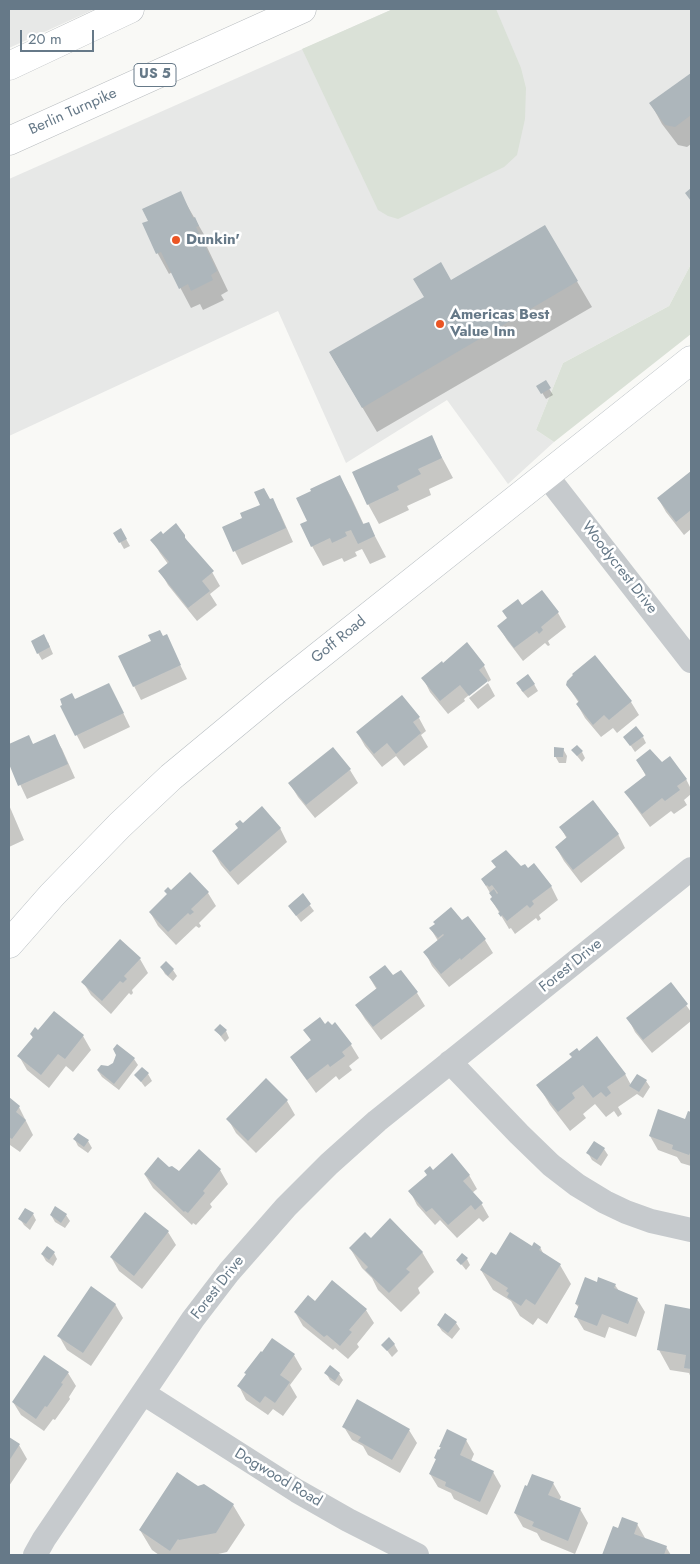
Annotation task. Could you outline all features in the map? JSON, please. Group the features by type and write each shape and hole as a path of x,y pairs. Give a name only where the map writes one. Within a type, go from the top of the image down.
{"main road":[{"path":"9,66 130,9"},
{"name":"Berlin Turnpike","path":"9,141 302,9"},
{"name":"Goff Road","path":"9,944 52,895 120,825 171,777 283,685 691,360"}],"street":[{"name":"Woodycrest Drive","path":"546,475 691,661"},
{"name":"Forest Drive","path":"34,1555 142,1394 217,1287 279,1214 352,1143 691,869"},
{"path":"450,1062 551,1165 577,1185 604,1202 626,1212 651,1221 691,1230"},
{"name":"Dogwood Road","path":"142,1394 297,1491 348,1520 417,1555"}],"shaded area":[{"path":"9,9 95,9 9,48"},
{"path":"393,9 691,9 691,264 669,306 563,363 536,430 554,442 508,484 447,400 346,463 278,311 9,436 9,179"},
{"path":"393,9 496,9 521,68 526,88 525,119 517,155 504,167 398,219 378,210 302,49"},
{"path":"691,264 691,334 554,442 536,430 563,363 669,306"}],"building":[{"path":"691,73 691,115 675,127 665,125 649,103"},
{"path":"691,188 691,201 685,193"},
{"name":"Dunkin'","path":"181,191 193,218 195,217 199,226 196,227 217,271 211,275 213,280 191,291 188,284 179,289 161,252 156,254 142,223 148,221 142,209"},
{"name":"Americas Best Value Inn","path":"545,225 578,281 362,408 329,352 424,297 413,279 441,262 451,280"},
{"path":"546,380 551,388 541,394 536,386"},
{"path":"432,435 442,458 418,469 421,474 397,486 399,490 367,505 352,472"},
{"path":"691,471 691,510 676,522 657,498"},
{"path":"340,475 363,524 369,522 375,536 358,544 351,530 345,532 347,536 332,543 330,538 311,547 300,524 307,521 296,498"},
{"path":"264,488 270,499 273,498 286,528 233,552 222,527 242,518 240,513 260,505 254,492"},
{"path":"176,523 185,535 185,538 214,571 202,581 210,591 188,608 158,571 169,562 150,540 161,531 163,534"},
{"path":"121,528 127,539 119,543 113,533"},
{"path":"542,590 559,612 541,627 543,630 539,634 537,631 514,648 497,626 507,618 502,611 518,599 522,605"},
{"path":"160,630 163,636 167,634 181,665 133,687 118,656 151,641 148,635"},
{"path":"44,634 50,647 37,654 31,641"},
{"path":"467,642 485,665 479,670 488,681 469,696 460,685 440,701 421,678 442,661 443,663"},
{"path":"595,655 632,701 609,720 604,715 593,725 576,704 579,701 566,685 572,674"},
{"path":"528,674 535,684 523,692 516,683"},
{"path":"109,683 124,713 75,736 60,706 62,705 60,699 72,693 75,699"},
{"path":"402,695 420,717 413,722 421,733 396,754 387,743 374,754 356,732"},
{"path":"636,726 644,736 630,746 623,737"},
{"path":"55,734 68,764 18,786 9,764 9,744 29,735 33,744"},
{"path":"577,745 583,751 577,756 571,750"},
{"path":"333,747 351,769 306,805 288,783"},
{"path":"554,747 564,748 563,757 554,757"},
{"path":"650,749 662,762 670,756 687,779 677,786 680,790 665,801 662,798 642,814 624,792 646,775 636,760"},
{"path":"593,800 619,834 573,870 555,847 567,837 559,827"},
{"path":"262,806 281,828 230,872 212,851 238,828 235,824 240,820 243,823"},
{"path":"506,850 521,866 525,864 528,868 534,863 552,886 532,901 534,904 530,908 527,905 507,921 502,915 501,917 498,913 500,912 490,899 492,897 489,893 494,889 498,893 492,885 486,886 481,879 496,867 491,861"},
{"path":"190,872 209,892 191,909 194,912 190,915 188,913 168,932 149,912 167,894 164,891 168,887 171,890"},
{"path":"303,893 311,904 296,916 288,906"},
{"path":"451,907 462,920 468,916 486,939 441,974 423,952 444,935 438,938 429,928 435,924 433,922"},
{"path":"120,939 141,958 124,976 127,979 123,983 120,981 102,1001 81,982"},
{"path":"166,961 174,969 168,976 160,967"},
{"path":"385,965 393,975 401,970 418,992 373,1027 355,1005 377,988 369,977"},
{"path":"671,982 688,1004 643,1040 626,1018"},
{"path":"54,1011 84,1035 65,1059 58,1054 41,1075 17,1056 33,1037 30,1034 35,1027 38,1030"},
{"path":"320,1017 325,1024 328,1021 332,1025 335,1022 352,1044 342,1052 345,1056 330,1067 328,1064 307,1080 290,1057 311,1040 303,1030"},
{"path":"220,1024 227,1030 221,1036 214,1030"},
{"path":"597,1036 626,1074 607,1087 611,1093 606,1097 601,1092 593,1098 583,1085 572,1093 575,1098 558,1112 536,1085 572,1057 569,1054 577,1048 579,1051"},
{"path":"117,1044 135,1058 114,1084 97,1070 101,1065 108,1066 113,1063 116,1055 113,1049"},
{"path":"142,1067 149,1073 141,1082 134,1075"},
{"path":"637,1074 647,1080 639,1092 629,1086"},
{"path":"266,1078 288,1100 248,1141 226,1119"},
{"path":"9,1097 20,1106 16,1112 26,1120 12,1139 9,1137"},
{"path":"658,1109 685,1119 688,1111 691,1112 691,1151 689,1155 672,1149 673,1145 649,1136"},
{"path":"78,1133 89,1140 84,1147 73,1139"},
{"path":"594,1141 605,1148 597,1160 586,1153"},
{"path":"199,1149 221,1169 203,1191 205,1193 188,1213 184,1212 144,1174 158,1157 169,1167 172,1166 179,1171"},
{"path":"452,1153 470,1175 463,1181 483,1203 475,1210 471,1205 448,1225 432,1208 426,1212 408,1191 427,1175 424,1171 430,1166 433,1170"},
{"path":"55,1206 67,1214 61,1223 50,1215"},
{"path":"25,1208 34,1213 26,1224 18,1219"},
{"path":"145,1212 169,1231 134,1276 110,1257"},
{"path":"390,1218 423,1252 406,1269 410,1272 389,1293 365,1270 368,1267 349,1248 365,1232 371,1238"},
{"path":"510,1232 532,1246 534,1242 541,1247 539,1250 561,1264 535,1305 526,1299 521,1306 507,1297 509,1293 506,1291 508,1288 480,1270 491,1252 496,1255"},
{"path":"47,1246 55,1252 49,1260 41,1254"},
{"path":"462,1253 468,1258 461,1265 456,1260"},
{"path":"585,1277 597,1282 598,1277 616,1284 614,1288 638,1298 628,1324 602,1314 597,1326 574,1317 579,1305 575,1304"},
{"path":"332,1280 367,1309 349,1330 352,1332 340,1346 327,1335 324,1337 294,1312 308,1295 315,1301"},
{"path":"91,1286 116,1304 83,1353 57,1336"},
{"path":"665,1304 691,1309 691,1369 684,1368 686,1355 657,1350"},
{"path":"445,1313 457,1322 448,1333 437,1325"},
{"path":"389,1337 395,1344 387,1351 381,1345"},
{"path":"272,1338 295,1354 280,1375 290,1382 275,1403 265,1396 260,1403 237,1386 246,1374 244,1373"},
{"path":"44,1355 69,1372 47,1407 45,1406 36,1419 12,1402"},
{"path":"330,1365 340,1373 335,1381 324,1373"},
{"path":"357,1399 410,1429 392,1460 358,1441 361,1437 342,1427"},
{"path":"447,1429 467,1439 460,1455 494,1471 480,1502 445,1486 446,1482 429,1474"},
{"path":"9,1437 20,1444 9,1461"},
{"path":"177,1472 198,1486 204,1484 234,1504 216,1533 178,1539 170,1551 139,1530"},
{"path":"532,1474 554,1482 548,1495 581,1508 568,1541 532,1526 534,1522 514,1513 525,1485 527,1486"},
{"path":"622,1517 638,1523 634,1534 667,1546 664,1555 602,1555 613,1526 618,1528"}],"place":[{"name":"Dunkin'","path":"176,240"},
{"name":"Americas Best Value Inn","path":"440,324"}]}
